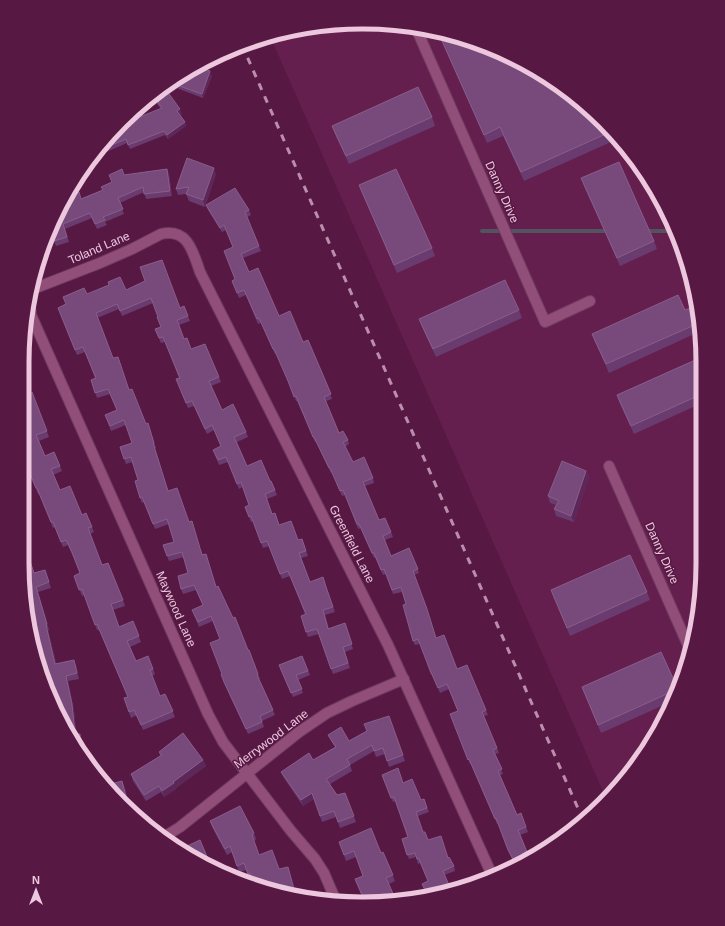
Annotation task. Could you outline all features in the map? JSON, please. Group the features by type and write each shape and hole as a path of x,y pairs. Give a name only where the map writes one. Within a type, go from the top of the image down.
{"street":[{"name":"Danny Drive","path":"419,34 545,322 590,301"},
{"name":"Toland Lane","path":"37,287 100,263 166,232 175,233"},
{"name":"Greenfield Lane","path":"175,233 182,236 190,244 200,272 388,645 491,872"},
{"name":"Maywood Lane","path":"32,317 208,714 223,742 246,774 315,859 324,873 334,895"},
{"name":"Danny Drive","path":"609,466 687,643"},
{"name":"Merrywood Lane","path":"168,834 180,827 299,732 327,713 404,679"}],"shaded area":[{"path":"362,29 406,32 449,40 490,54 510,63 548,85 566,98 613,143 640,177 662,215 671,235 685,276 690,297 695,341 696,564 693,607 685,650 671,691 662,711 640,749 627,767 604,793 272,41 297,35 341,30"}],"building":[{"path":"441,38 490,54 510,63 548,85 566,98 605,134 521,172 500,127 484,135"},
{"path":"205,69 210,71 202,94 177,85"},
{"path":"418,87 432,117 346,156 332,126"},
{"path":"168,92 180,109 177,111 185,122 167,135 164,131 128,145 126,139 109,146 136,118 162,108 157,100"},
{"path":"187,158 214,168 203,200 186,194 189,187 176,189"},
{"path":"619,162 654,241 617,258 581,178"},
{"path":"122,169 124,175 167,169 170,191 144,194 143,187 118,198 123,209 103,217 105,220 95,224 90,213 63,224 67,237 54,241 53,238 63,215 75,194 79,192 81,199 103,190 101,187 112,182 109,175"},
{"path":"396,169 432,248 394,265 359,185"},
{"path":"235,188 249,210 245,212 259,246 241,254 249,272 258,268 279,316 290,311 303,342 308,340 331,394 324,397 339,433 343,431 348,440 343,442 353,462 364,457 373,478 363,482 379,520 385,518 391,532 383,536 391,556 409,548 418,569 413,571 436,638 444,635 457,669 467,665 486,710 482,712 497,748 493,750 502,769 498,771 517,815 521,813 526,827 518,830 527,852 544,843 514,861 496,818 495,819 469,759 468,760 450,714 458,711 447,684 438,688 418,639 413,641 403,605 406,604 401,587 392,590 384,569 381,570 359,524 357,524 343,490 340,491 330,468 313,437 296,396 294,397 259,318 257,319 244,290 237,293 232,281 235,279 224,251 233,247 224,225 220,228 206,205"},
{"path":"162,260 180,308 184,306 188,316 177,320 184,339 187,338 191,349 205,344 219,377 209,381 222,410 233,404 246,432 234,437 247,466 261,460 275,490 265,494 272,514 275,513 279,525 291,521 298,540 302,539 306,551 299,553 310,582 323,577 333,607 323,610 328,629 345,623 352,644 343,647 348,663 331,669 317,629 306,632 301,616 306,614 288,571 280,574 267,541 261,543 251,516 249,517 245,507 249,505 241,482 237,484 226,457 218,460 213,450 221,446 212,425 205,429 192,401 186,403 176,379 180,378 163,337 159,338 155,329 161,327 151,298 120,311 117,304 96,313 113,358 118,357 129,390 132,389 146,424 148,423 168,491 177,488 189,522 192,521 202,555 206,554 216,587 218,586 233,618 235,617 249,650 258,674 257,675 273,710 260,716 262,722 246,729 224,682 210,643 220,639 211,616 198,622 192,610 203,605 194,585 181,589 178,576 188,573 182,552 167,556 163,545 174,542 167,519 153,524 142,497 140,498 135,481 138,480 131,457 124,459 120,447 132,443 124,420 110,426 105,415 117,410 108,389 95,393 91,380 96,378 83,347 75,350 58,308 66,304 63,297 84,288 87,294 109,285 108,282 120,277 126,290 145,281 140,267"},
{"path":"505,280 519,310 433,349 419,319"},
{"path":"678,295 685,310 691,307 694,325 606,364 592,334"},
{"path":"696,360 696,397 631,426 617,395"},
{"path":"32,392 47,431 36,435 45,456 54,452 60,466 51,469 60,490 70,486 82,515 86,513 92,527 88,528 102,565 108,563 123,600 111,604 119,627 133,621 139,636 127,641 136,661 148,656 153,669 150,670 160,696 165,694 173,711 141,725 134,710 129,712 124,698 128,697 97,624 95,625 82,589 79,590 74,576 80,573 72,552 66,540 61,542 29,472 29,394"},
{"path":"562,461 586,471 571,516 554,509 559,501 548,496"},
{"path":"630,555 647,592 567,628 551,590"},
{"path":"29,558 34,573 45,570 49,582 36,587 47,624 55,664 74,660 77,673 66,676 72,704 75,731 54,691 40,650 32,607"},
{"path":"661,652 674,681 670,692 598,725 582,687"},
{"path":"302,656 308,671 296,675 302,689 291,693 279,665"},
{"path":"389,716 403,755 387,761 383,748 374,751 372,745 347,759 350,765 326,779 337,795 345,793 354,816 338,822 334,811 320,816 312,793 301,800 281,772 309,753 313,760 336,747 328,735 341,727 349,741 367,731 364,724"},
{"path":"183,733 203,760 162,791 159,786 144,795 131,774 162,755 159,752"},
{"path":"76,734 80,734 80,740"},
{"path":"398,768 403,783 412,779 421,800 424,799 427,808 416,812 423,832 425,832 428,840 441,836 448,858 449,857 454,866 443,871 449,886 426,891 422,884 428,881 415,853 407,855 402,839 408,837 394,797 391,798 382,775"},
{"path":"122,781 126,798 112,784"},
{"path":"240,806 254,833 252,835 259,855 272,850 279,869 288,867 295,890 251,878 250,873 248,874 244,863 237,866 230,846 225,849 210,821"},
{"path":"371,828 381,853 383,852 393,875 386,878 394,895 363,897 355,879 363,876 354,851 344,855 339,842"},
{"path":"200,840 208,859 196,852 186,846"}],"waterway":[{"path":"482,231 610,231"},
{"path":"644,231 669,231"}],"railway":[{"path":"244,51 581,815"}]}
